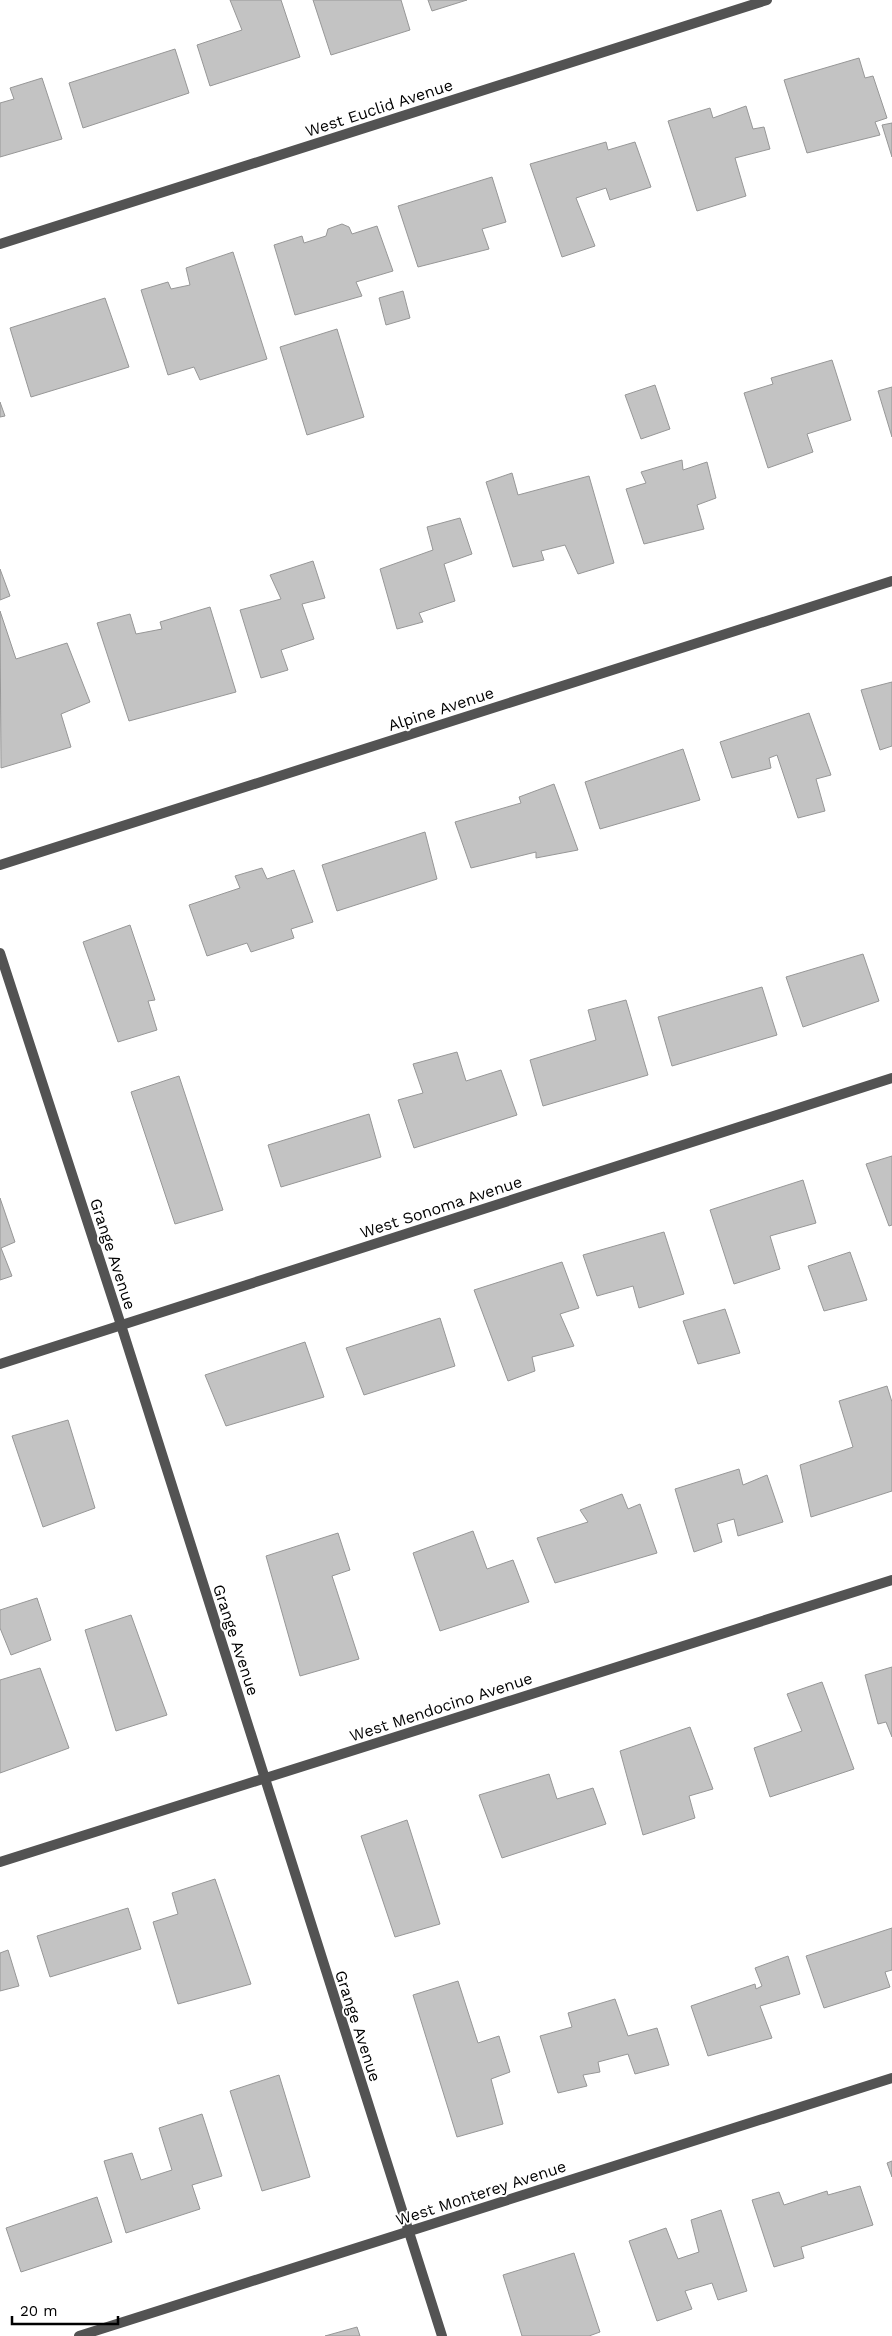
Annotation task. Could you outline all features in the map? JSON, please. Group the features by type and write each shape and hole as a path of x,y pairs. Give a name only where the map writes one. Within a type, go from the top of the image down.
{"street":[{"name":"West Euclid Avenue","path":"0,244 767,0"},
{"name":"Alpine Avenue","path":"0,865 892,581"},
{"name":"Grange Avenue","path":"0,953 121,1325 442,2336"},
{"name":"West Sonoma Avenue","path":"0,1364 892,1078"},
{"name":"West Mendocino Avenue","path":"0,1862 892,1580"},
{"name":"West Monterey Avenue","path":"79,2336 892,2078"}],"building":[{"path":"230,0 281,0 300,57 210,86 197,45 242,30"},
{"path":"313,0 401,0 410,30 331,55"},
{"path":"428,0 467,0 432,11"},
{"path":"175,49 189,93 83,128 69,83"},
{"path":"859,58 865,78 873,76 887,118 875,122 880,135 807,153 784,80"},
{"path":"42,78 62,139 0,157 0,103 14,99 10,88"},
{"path":"746,106 753,129 764,127 770,149 735,158 746,196 697,211 668,121 710,108 713,118"},
{"path":"892,123 892,157 882,125"},
{"path":"606,142 608,150 635,142 651,187 610,200 606,188 576,198 595,246 562,257 530,164"},
{"path":"492,177 506,222 482,229 489,249 418,267 398,206"},
{"path":"342,224 349,227 352,234 377,226 393,271 356,282 362,296 295,315 274,245 302,236 304,243 326,236 328,229"},
{"path":"233,252 267,359 200,380 194,367 168,375 141,290 168,282 171,289 190,285 186,268"},
{"path":"403,291 410,318 386,325 379,298"},
{"path":"105,298 129,367 31,397 10,328"},
{"path":"337,329 364,417 307,435 280,347"},
{"path":"832,360 851,420 807,434 813,452 768,468 744,393 773,384 771,378"},
{"path":"655,385 670,429 641,439 625,395"},
{"path":"892,387 892,437 878,391"},
{"path":"0,402 5,416 0,417"},
{"path":"682,460 683,470 707,462 716,498 697,505 704,529 644,544 626,489 646,483 641,472"},
{"path":"512,473 518,495 589,476 614,563 578,574 565,545 541,551 544,560 513,567 486,482"},
{"path":"460,518 472,554 444,564 455,601 419,613 423,622 397,629 380,569 433,550 427,527"},
{"path":"313,561 325,598 302,604 314,639 281,650 288,670 261,678 240,610 281,599 270,575"},
{"path":"0,569 10,596 0,600"},
{"path":"210,607 236,692 129,721 97,623 130,614 136,634 162,629 160,622"},
{"path":"0,611 16,659 67,643 90,702 61,714 71,747 1,768"},
{"path":"892,682 892,746 880,750 861,690"},
{"path":"809,713 831,775 816,779 825,811 798,818 777,755 769,758 771,768 732,778 720,742"},
{"path":"683,749 700,800 600,829 585,782"},
{"path":"554,784 578,850 536,858 536,852 471,868 455,822 521,803 519,797"},
{"path":"425,832 437,879 337,911 322,865"},
{"path":"262,868 267,879 294,870 313,922 291,929 294,938 251,952 247,943 207,956 189,905 240,888 235,876"},
{"path":"130,925 155,1000 148,1001 157,1030 118,1042 83,942"},
{"path":"863,954 879,1001 803,1027 786,977"},
{"path":"762,987 777,1035 672,1066 658,1017"},
{"path":"626,1000 648,1075 543,1106 530,1060 596,1040 588,1010"},
{"path":"457,1052 466,1081 501,1070 517,1115 414,1148 398,1100 423,1093 413,1064"},
{"path":"179,1076 223,1210 175,1224 131,1092"},
{"path":"369,1114 381,1157 281,1187 268,1145"},
{"path":"892,1156 892,1225 889,1226 866,1164"},
{"path":"803,1180 816,1223 770,1236 780,1269 734,1284 710,1210"},
{"path":"0,1198 15,1242 1,1248 12,1276 0,1280"},
{"path":"664,1232 684,1294 639,1308 633,1286 597,1296 583,1255"},
{"path":"850,1252 867,1300 824,1311 808,1266"},
{"path":"562,1262 579,1308 560,1314 574,1346 532,1357 535,1371 508,1381 474,1290"},
{"path":"725,1309 740,1353 698,1364 683,1321"},
{"path":"440,1318 455,1366 364,1395 346,1348"},
{"path":"305,1342 324,1397 226,1426 205,1375"},
{"path":"887,1386 892,1402 892,1491 811,1517 800,1465 853,1447 839,1401"},
{"path":"68,1420 95,1508 43,1527 12,1436"},
{"path":"739,1469 743,1485 767,1475 783,1522 738,1536 734,1519 717,1524 722,1542 694,1552 675,1489"},
{"path":"622,1494 628,1509 640,1504 657,1553 555,1583 537,1538 588,1522 580,1510"},
{"path":"473,1531 487,1569 513,1560 529,1602 440,1631 413,1553"},
{"path":"338,1533 350,1570 332,1576 359,1659 300,1676 266,1556"},
{"path":"37,1598 51,1640 11,1655 0,1628 0,1610"},
{"path":"131,1615 167,1715 116,1731 85,1630"},
{"path":"892,1667 892,1737 886,1722 878,1724 865,1675"},
{"path":"40,1668 69,1748 0,1773 0,1680"},
{"path":"822,1682 854,1769 770,1797 754,1748 802,1731 787,1694"},
{"path":"690,1727 713,1789 689,1796 695,1818 643,1835 620,1751"},
{"path":"549,1774 557,1799 593,1788 606,1824 502,1858 479,1795"},
{"path":"407,1820 440,1924 395,1937 361,1836"},
{"path":"215,1879 251,1984 178,2004 153,1922 178,1914 172,1893"},
{"path":"128,1908 141,1949 50,1977 37,1936"},
{"path":"892,1928 892,1970 885,1972 890,1987 824,2008 806,1956"},
{"path":"8,1950 19,1986 0,1991 0,1953"},
{"path":"788,1956 800,1994 760,2006 772,2038 708,2056 691,2006 755,1984 756,1989 762,1986 755,1968"},
{"path":"458,1981 478,2043 499,2036 510,2072 491,2079 503,2124 457,2137 413,1995"},
{"path":"615,1999 628,2036 657,2028 669,2065 635,2074 628,2054 598,2062 600,2072 583,2075 587,2086 558,2093 540,2036 572,2027 568,2013"},
{"path":"279,2075 310,2177 262,2191 230,2091"},
{"path":"202,2114 222,2176 192,2185 200,2209 126,2233 104,2161 132,2153 141,2180 172,2170 159,2128"},
{"path":"892,2161 892,2177 887,2163"},
{"path":"860,2186 873,2225 801,2247 804,2258 774,2267 752,2200 779,2192 784,2205 827,2191 828,2195"},
{"path":"97,2197 112,2242 21,2272 6,2228"},
{"path":"721,2210 747,2291 718,2300 712,2283 685,2291 692,2309 657,2321 629,2241 666,2228 678,2259 699,2252 691,2220"},
{"path":"574,2253 600,2332 589,2336 522,2336 503,2275"},
{"path":"357,2327 360,2336 325,2336"}]}
